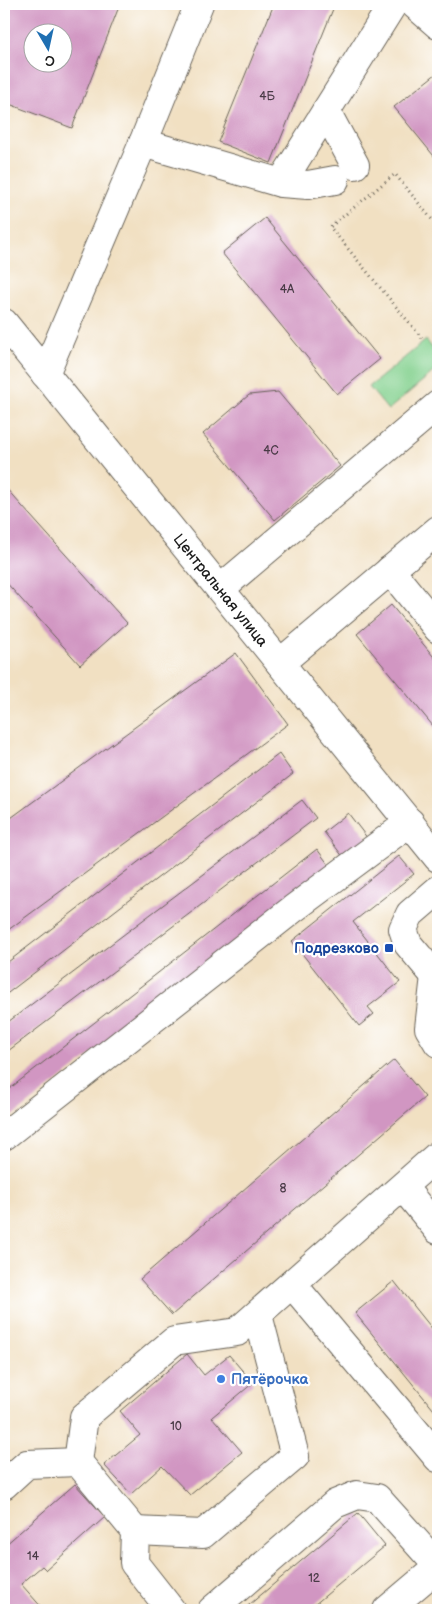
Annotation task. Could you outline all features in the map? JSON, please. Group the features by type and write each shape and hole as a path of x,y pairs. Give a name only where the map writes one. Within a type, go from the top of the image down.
{"street":[{"path":"45,374 199,4"},
{"path":"281,183 393,4"},
{"path":"143,142 281,183 308,185 345,173 326,111"},
{"name":"Центральная улица","path":"4,323 438,858"},
{"path":"220,589 438,405"},
{"path":"280,663 438,530"},
{"path":"390,570 438,629"},
{"path":"4,1136 293,909 410,822"},
{"path":"438,890 410,914 403,929 408,944 436,974 429,1028 438,1043"},
{"path":"171,1610 134,1563 135,1531 78,1462 84,1417 174,1341 237,1332 293,1285 438,1155"},
{"path":"403,1187 438,1230"},
{"path":"293,1285 438,1458"},
{"path":"135,1531 202,1534 295,1456 258,1315"},
{"path":"4,1485 26,1464 78,1462"},
{"path":"212,1610 335,1504 357,1495 377,1498 438,1567 387,1610"}],"path":[{"path":"422,338 330,227 395,174 438,226"}],"green space":[{"path":"426,340 438,355 438,368 388,410 369,387"}],"building":[{"path":"4,4 120,4 72,128 4,102"},
{"path":"274,4 335,4 271,163 218,142"},
{"path":"438,74 438,161 394,107"},
{"path":"265,218 380,359 337,394 222,253"},
{"path":"278,392 340,466 275,520 203,434 249,395"},
{"path":"4,486 127,623 80,665 4,580"},
{"path":"391,605 438,662 438,732 357,634"},
{"path":"236,653 288,724 4,933 4,823"},
{"path":"279,754 293,774 4,996 4,965"},
{"path":"302,800 316,818 4,1054 4,1025"},
{"path":"348,813 368,839 344,858 324,832"},
{"path":"317,849 331,868 4,1123 4,1093"},
{"path":"399,856 414,874 353,922 400,982 368,1007 374,1014 359,1026 292,941"},
{"path":"394,1060 425,1097 172,1315 140,1279"},
{"path":"394,1281 438,1336 438,1415 355,1313"},
{"path":"187,1354 204,1375 229,1355 253,1383 212,1417 242,1452 190,1495 162,1466 131,1494 104,1465 140,1435 120,1411"},
{"path":"75,1484 105,1517 46,1570 42,1566 21,1584 44,1610 4,1610 4,1546"},
{"path":"358,1513 385,1546 308,1610 243,1610"}],"place":[{"name":"Подрезково","path":"389,948"},
{"name":"Пятёрочка","path":"221,1379"}]}
